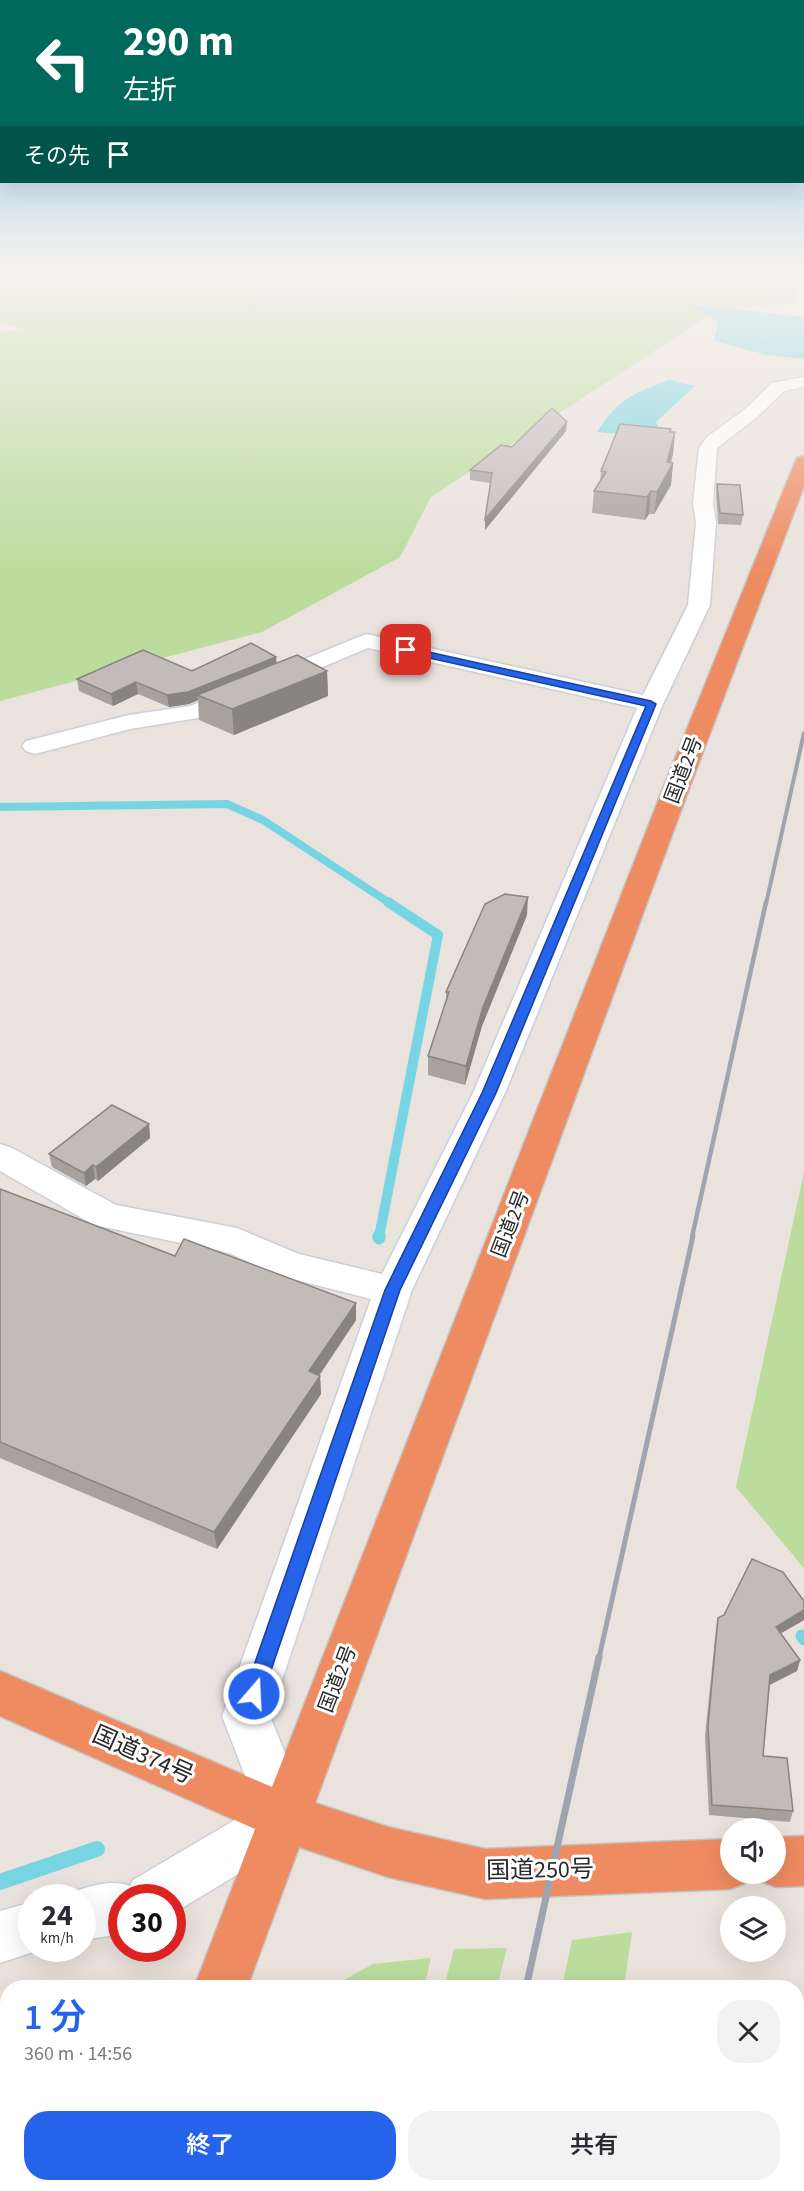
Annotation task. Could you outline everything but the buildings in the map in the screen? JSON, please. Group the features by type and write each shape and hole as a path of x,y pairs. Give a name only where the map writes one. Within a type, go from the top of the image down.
{"highway":[{"name":"国道2号","path":"223,1980 677,786 804,462"},
{"name":"国道374号","path":"0,1693 286,1818"},
{"name":"国道250号","path":"286,1818 388,1852 485,1874 720,1864"},
{"path":"786,1862 804,1861"}],"street":[{"path":"175,1884 286,1818 246,1716 393,1290 489,1093 651,704 699,605 706,523 703,503 708,448 712,441 750,414 778,387 804,382"},
{"path":"35,746 129,722 195,712 366,641 651,704"},
{"path":"0,1156 107,1216 237,1241 290,1265 393,1290"},
{"path":"0,1937 18,1932"}],"green space":[{"path":"0,369 626,369 431,497 400,557 262,632 0,701"},
{"path":"804,1172 804,1568 736,1487"},
{"path":"632,1932 625,1980 563,1980 572,1940"},
{"path":"507,1948 499,1980 446,1980 454,1949"},
{"path":"431,1958 426,1980 344,1980 373,1964"}],"water":[{"path":"669,380 695,386 656,422 664,438 597,432 612,412 627,398"}],"waterway":[{"path":"0,807 227,804 263,820 391,904"},
{"path":"379,1237 438,935 388,902"},
{"path":"0,1882 97,1849"}],"railway":[{"path":"766,904 804,733"},
{"path":"692,1237 766,902"},
{"path":"599,1658 693,1236"},
{"path":"528,1980 599,1657"}],"route":[{"path":"254,1694 393,1290 489,1093 651,704 406,650"}]}
